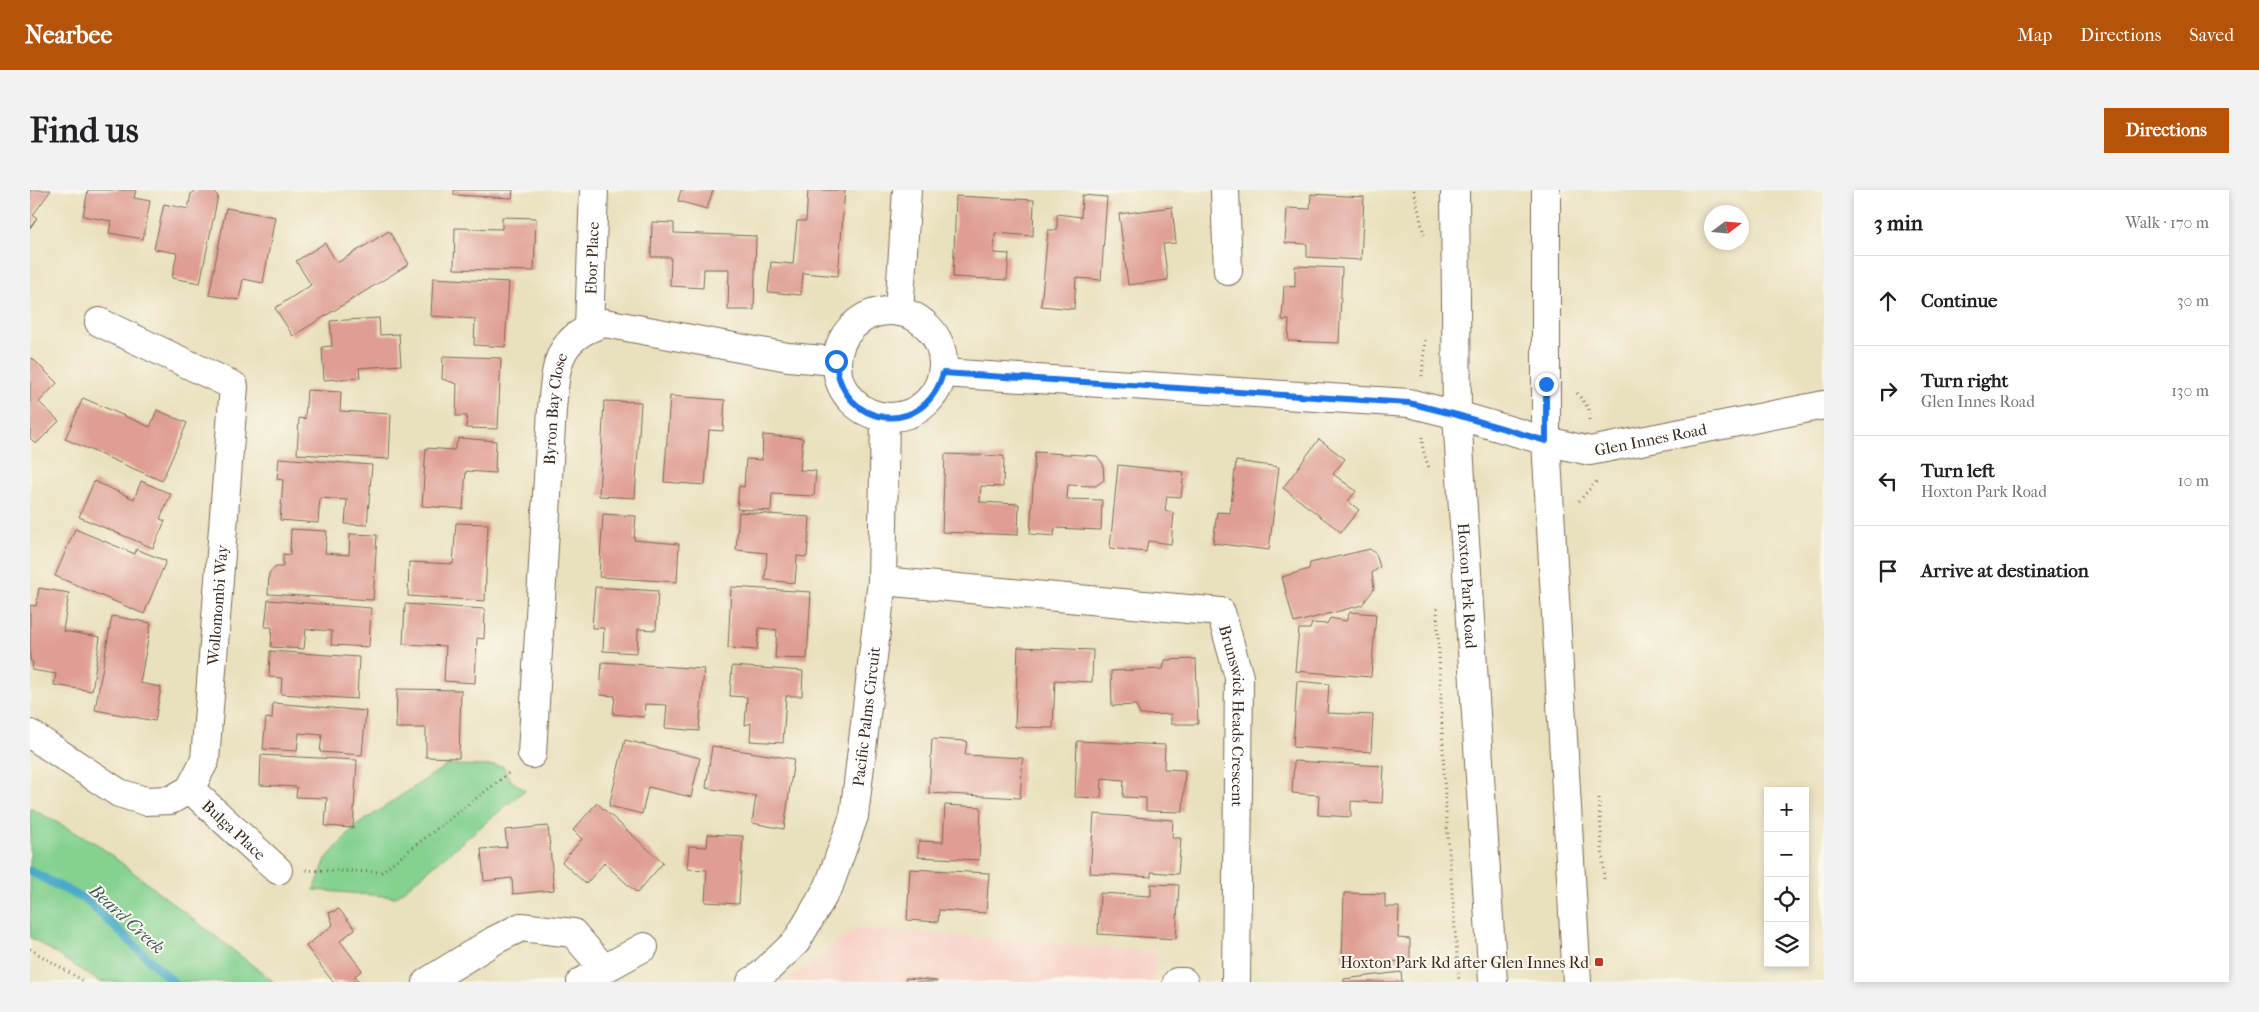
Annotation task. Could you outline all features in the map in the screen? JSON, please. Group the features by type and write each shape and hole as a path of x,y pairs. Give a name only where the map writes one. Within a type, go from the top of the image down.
{"street":[{"name":"Ebor Place","path":"589,327 594,190"},
{"path":"899,312 907,190"},
{"path":"1225,190 1228,271"},
{"name":"Hoxton Park Road","path":"1455,190 1457,415 1492,982"},
{"path":"1546,190 1546,441 1577,982"},
{"path":"887,311 899,312 921,321 933,332 940,345 943,373 933,396 922,407 905,416 885,418 862,410 852,401 842,388 837,375 836,361 840,346 848,331 859,320 870,314 887,311"},
{"name":"Wollomombi Way","path":"99,322 234,386 205,760 190,789"},
{"path":"589,327 605,323 788,357 836,361"},
{"name":"Byron Bay Close","path":"532,754 552,409 557,363 571,340 589,327"},
{"name":"Glen Innes Road","path":"943,373 1409,403 1546,441 1590,450 1824,406"},
{"name":"Pacific Palms Circuit","path":"751,982 796,942 829,886 854,816 882,581 885,418"},
{"name":"Brunswick Heads Crescent","path":"882,581 1221,612 1239,677 1236,982"},
{"path":"30,734 119,793 145,801 171,800 190,789"},
{"name":"Bulga Place","path":"190,789 278,870"},
{"path":"427,982 495,940 521,927 573,933 604,969"},
{"path":"581,982 644,947"},
{"path":"1177,982 1184,982"}],"path":[{"path":"1423,450 1432,477"},
{"path":"1436,599 1446,806 1459,982"},
{"path":"278,870 381,872 532,754"},
{"path":"30,950 85,982"}],"shaded area":[{"path":"857,928 1156,952 1155,982 787,982"}],"green space":[{"path":"447,765 503,766 510,780 525,790 396,897 314,890 326,859 353,828"},
{"path":"30,808 97,844 274,982 100,982 30,937"}],"building":[{"path":"30,190 51,190 33,215 37,218 30,228"},
{"path":"88,190 136,190 134,198 150,201 143,239 109,233 111,221 83,216"},
{"path":"197,190 212,190 218,196 200,283 172,278 177,253 154,249 164,204 188,209 191,194"},
{"path":"454,190 513,190 512,198 454,195"},
{"path":"681,190 713,190 707,209 678,201"},
{"path":"808,190 845,190 838,276 803,273 801,295 768,292 771,262 793,264 797,221 806,221"},
{"path":"1311,194 1364,197 1361,260 1307,257 1307,244 1285,243 1287,208 1310,209"},
{"path":"1082,195 1107,197 1101,280 1076,278 1074,309 1041,306 1048,230 1057,230 1057,214 1081,217"},
{"path":"956,196 1034,200 1033,236 995,233 994,253 1009,254 1007,280 953,277"},
{"path":"1172,207 1176,243 1163,244 1168,280 1128,285 1119,214"},
{"path":"226,208 275,217 263,283 243,279 239,300 209,295"},
{"path":"502,217 536,218 534,271 454,269 455,228 502,229"},
{"path":"652,222 674,223 674,233 756,236 754,310 728,310 729,269 704,269 703,288 670,286 671,257 651,257"},
{"path":"389,231 409,264 293,336 275,308 311,285 296,261 325,243 337,263"},
{"path":"1295,266 1342,268 1339,343 1288,341 1289,320 1282,320 1284,286 1295,287"},
{"path":"433,278 509,282 505,347 474,345 475,319 431,316"},
{"path":"379,318 380,335 399,334 401,365 359,368 360,378 324,380 322,347 332,346 330,321"},
{"path":"443,356 501,358 498,429 466,428 467,416 456,416 457,384 442,379"},
{"path":"32,358 57,383 39,402 59,421 36,444 30,438 30,359"},
{"path":"307,390 341,392 340,411 391,414 389,459 297,454 299,418 305,419"},
{"path":"670,396 725,400 723,431 709,430 705,485 664,482"},
{"path":"83,398 150,427 157,410 187,423 162,481 65,439"},
{"path":"604,401 641,402 635,498 599,496"},
{"path":"763,435 803,438 800,470 816,471 814,496 772,494 771,511 737,509 739,486 744,487 746,459 762,460"},
{"path":"459,438 496,441 495,473 466,471 463,509 422,506 426,448 454,450"},
{"path":"1319,439 1345,459 1333,474 1356,491 1348,501 1359,510 1341,532 1283,488"},
{"path":"1035,452 1097,456 1103,464 1104,480 1095,486 1068,485 1067,499 1102,500 1101,530 1055,528 1054,536 1030,534"},
{"path":"945,454 1004,456 1003,487 981,486 980,502 1019,504 1018,535 942,532"},
{"path":"279,458 372,465 367,525 345,524 347,500 320,498 318,523 280,520 283,480 277,479"},
{"path":"1236,461 1279,467 1269,550 1213,543 1217,512 1230,513"},
{"path":"1118,465 1184,472 1181,497 1167,496 1165,511 1174,513 1171,544 1148,541 1146,552 1110,548"},
{"path":"94,481 134,499 141,481 171,494 160,519 165,521 153,548 79,517"},
{"path":"739,512 810,517 807,557 797,556 795,583 765,580 767,553 736,550"},
{"path":"603,514 636,516 634,540 679,544 677,582 599,577"},
{"path":"456,523 488,524 485,601 408,596 409,562 453,564"},
{"path":"75,529 135,554 136,549 166,561 144,614 55,576"},
{"path":"291,529 327,531 325,553 349,555 350,534 377,535 373,600 268,594 269,573 276,567 283,567 283,554 290,555"},
{"path":"1370,549 1376,554 1380,567 1372,573 1374,589 1362,605 1294,623 1282,577 1309,569 1310,563"},
{"path":"595,587 658,591 656,630 638,629 637,653 603,651 604,628 592,628"},
{"path":"731,587 811,592 807,659 775,658 777,630 759,628 757,650 728,648"},
{"path":"39,588 69,593 63,631 100,637 92,691 54,685 56,674 32,670 33,662 30,661 30,605 36,606"},
{"path":"268,600 371,608 369,647 331,645 332,631 306,629 304,649 271,647 272,627 265,627"},
{"path":"405,604 485,609 484,639 477,638 475,683 444,681 446,646 403,644"},
{"path":"1350,612 1376,614 1371,677 1295,671 1299,629 1310,629 1312,623 1327,624 1330,618 1346,621"},
{"path":"112,616 151,623 140,683 161,687 155,721 95,710"},
{"path":"1018,647 1093,650 1092,682 1055,680 1053,728 1015,727"},
{"path":"270,651 359,657 357,699 281,694 282,678 269,677"},
{"path":"1196,659 1198,724 1171,724 1171,714 1140,715 1136,705 1112,706 1111,671 1163,669 1165,660"},
{"path":"602,662 704,669 699,731 665,728 667,705 645,704 644,717 613,714 615,696 600,695"},
{"path":"732,666 803,671 802,696 786,696 783,743 750,741 751,723 745,725 747,697 730,696"},
{"path":"1297,681 1329,684 1327,713 1373,715 1371,752 1293,747"},
{"path":"397,689 461,690 459,758 426,757 426,728 396,728"},
{"path":"273,703 366,711 362,755 320,752 322,735 299,733 297,751 263,749 266,718 272,719"},
{"path":"932,739 967,741 965,755 1023,758 1020,798 929,793"},
{"path":"625,740 700,758 691,797 648,787 642,814 609,806"},
{"path":"1077,741 1165,745 1164,769 1185,770 1183,812 1146,811 1146,798 1123,797 1124,780 1102,778 1101,798 1075,797"},
{"path":"712,746 794,759 784,829 752,823 756,796 706,788"},
{"path":"261,755 357,760 353,828 325,826 327,798 296,797 297,787 260,785"},
{"path":"1294,761 1384,766 1382,803 1351,801 1351,817 1318,815 1319,795 1292,793"},
{"path":"597,803 663,863 637,893 604,863 586,884 562,862 582,839 573,830"},
{"path":"945,805 981,807 979,860 918,857 919,841 943,842"},
{"path":"1094,814 1173,820 1172,838 1181,838 1178,874 1151,872 1151,877 1090,873"},
{"path":"548,826 554,890 513,894 512,878 484,881 481,849 507,847 505,830"},
{"path":"708,834 743,836 739,904 705,902 707,870 687,869 689,846 707,847"},
{"path":"910,869 989,873 986,913 939,910 938,922 907,920"},
{"path":"1151,884 1179,885 1176,939 1098,934 1100,893 1151,896"},
{"path":"1344,893 1385,894 1385,907 1399,907 1398,938 1410,939 1410,962 1342,960"},
{"path":"339,909 355,929 340,941 362,970 355,976 359,982 333,982 306,946 333,925 329,913"},
{"path":"1401,972 1402,982 1344,982 1344,979"},
{"path":"906,978 937,981 937,982 905,982"}],"waterway":[{"name":"Beard Creek","path":"30,871 86,900 173,982"}],"place":[{"name":"Hoxton Park Rd after Glen Innes Rd","path":"1599,962"}],"route":[{"path":"836,361 837,375 842,388 852,401 862,410 874,416 885,418 911,414 922,407 933,396 943,373 1409,403 1546,441 1546,384"}]}
